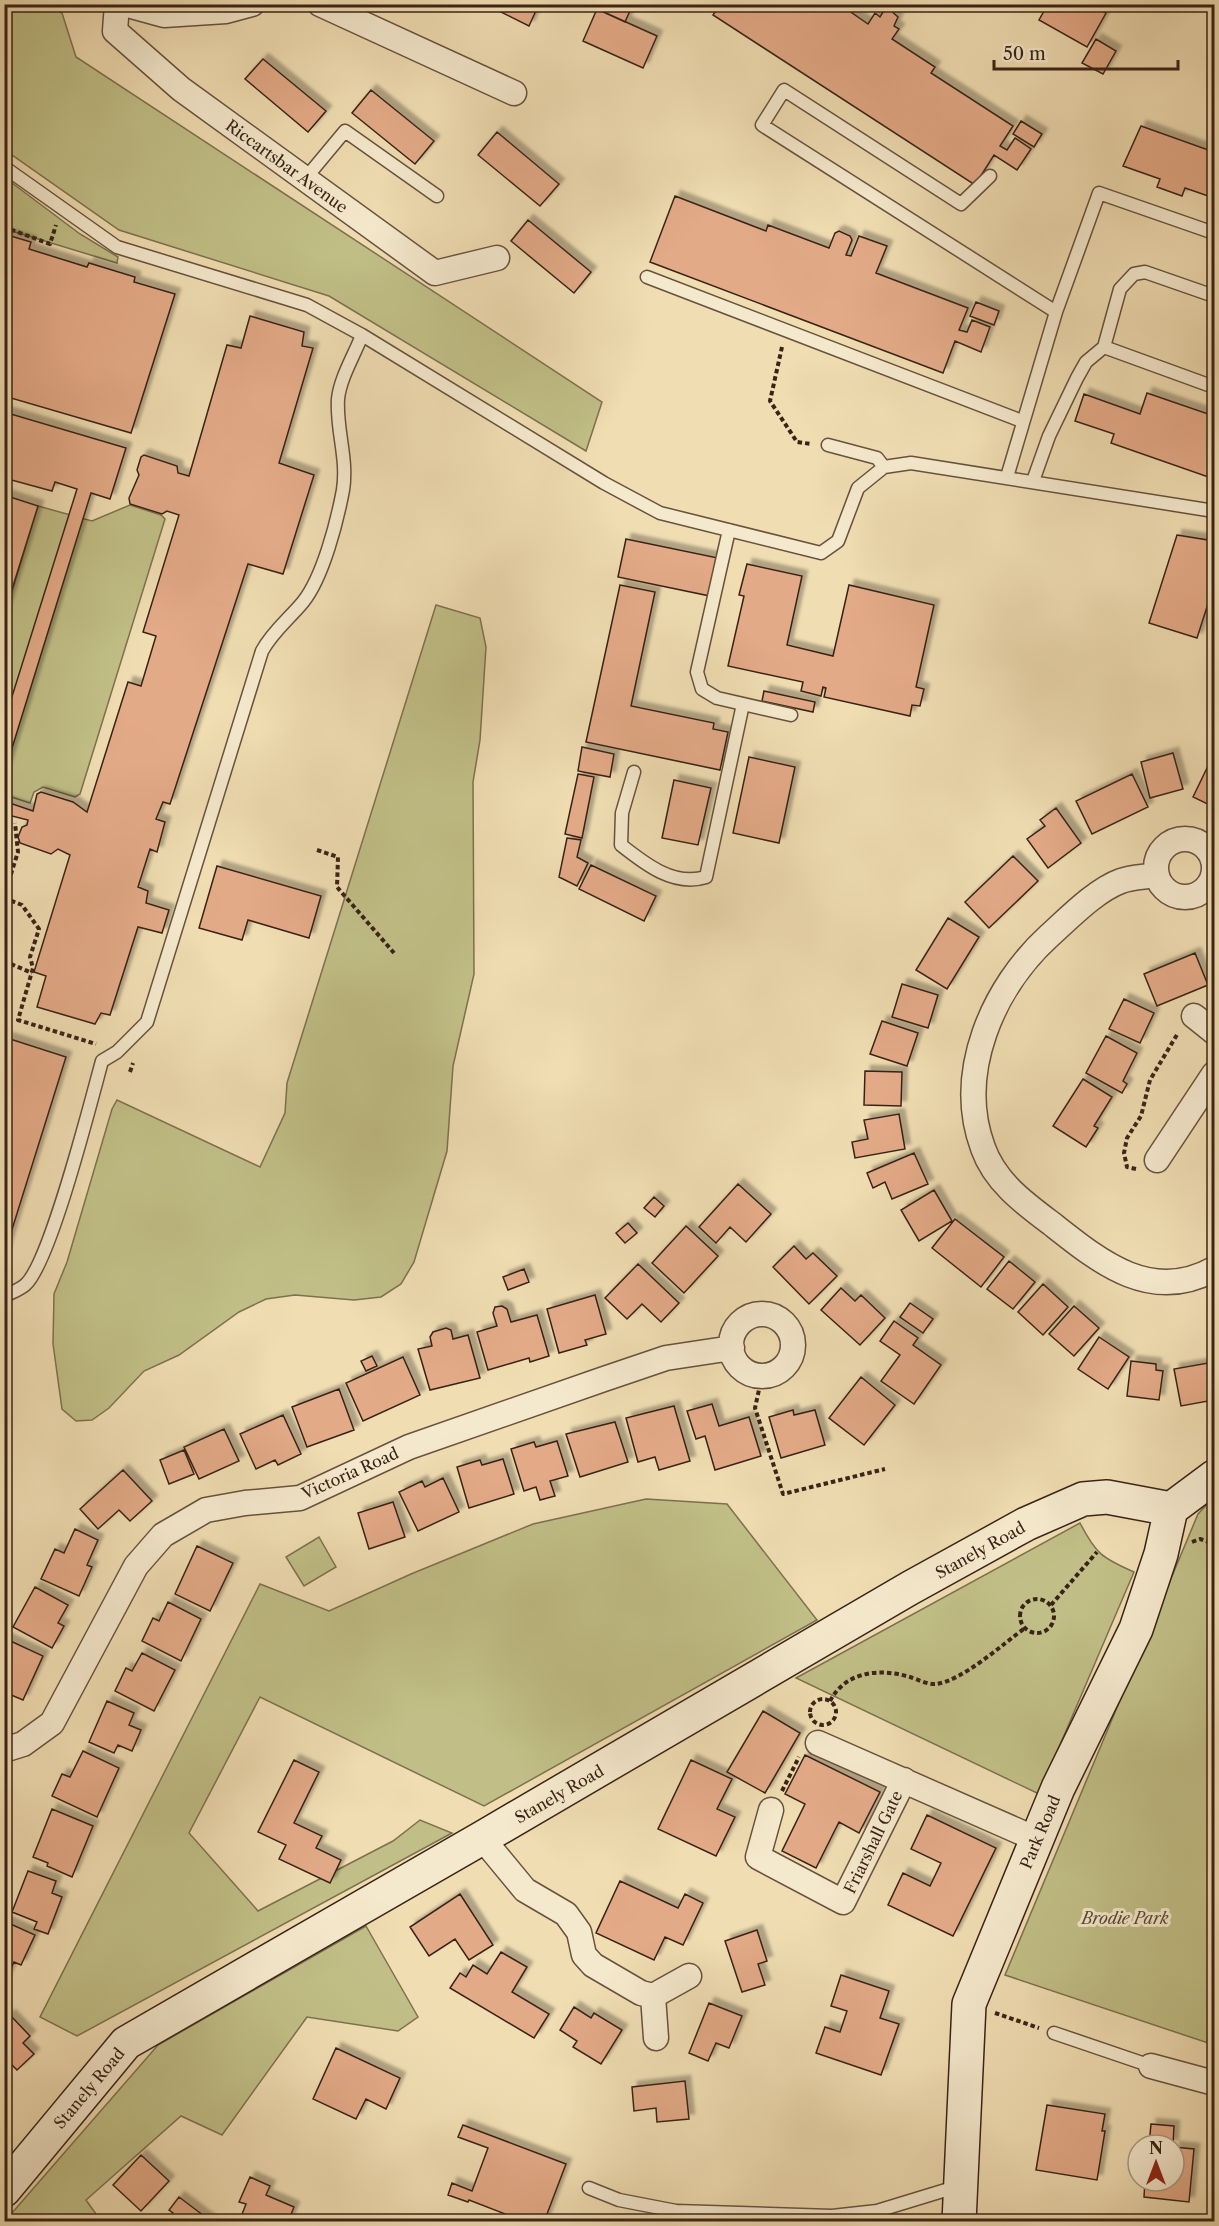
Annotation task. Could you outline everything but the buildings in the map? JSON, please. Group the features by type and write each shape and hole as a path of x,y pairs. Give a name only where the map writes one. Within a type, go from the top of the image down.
{"street":[{"name":"Riccartsbar Avenue","path":"117,4 115,31 181,89 435,273 497,258"},
{"path":"124,4 164,15 226,11 252,4"},
{"path":"320,4 514,93"},
{"path":"1156,875 1120,881 1085,904 1033,951 1008,981 992,1014 979,1052 973,1089 975,1117 983,1149 1013,1194 1103,1264 1143,1278 1165,1281 1202,1276 1215,1269"},
{"path":"1194,1016 1215,1032"},
{"path":"1157,1160 1215,1074"},
{"path":"767,1314 785,1324 793,1344 791,1356 778,1372 762,1376 742,1369 735,1360 732,1348 734,1332 749,1317 767,1314"},
{"name":"Victoria Road","path":"4,1750 23,1744 52,1723 136,1566 149,1549 179,1524 206,1510 244,1503 300,1498 409,1447 593,1382 666,1358 732,1348"},
{"path":"1171,1509 1215,1477"},
{"name":"Stanely Road","path":"4,2190 126,2043 482,1839 910,1588 1026,1524 1083,1499 1107,1497 1171,1509"},
{"name":"Park Road","path":"959,2222 969,2004 1058,1788 1136,1629 1161,1554 1171,1509"},
{"name":"Friarshall Gate","path":"818,1743 1036,1839"},
{"name":"Friarshall Gate","path":"771,1810 758,1857 843,1902 904,1780"},
{"path":"482,1839 525,1890 566,1914 579,1932 584,1955 593,1965 641,1993 653,1996 689,1976"},
{"path":"653,1996 656,2038"},
{"path":"1151,2066 1215,2083"}],"lane":[{"path":"990,176 961,204 784,90 762,125 1056,312"},
{"path":"305,179 345,131 437,196"},
{"path":"4,167 117,247 307,305 362,334 660,513 821,553 838,541 858,488 884,467 911,463 1215,511"},
{"path":"1007,477 1056,312 1099,193 1215,233"},
{"path":"1033,481 1049,436 1077,378 1086,362 1104,347 1120,288 1134,274 1145,272 1215,296"},
{"path":"646,278 1022,421"},
{"path":"4,1296 26,1284 38,1265 58,1211 102,1061 117,1052 147,1022 262,651 270,637 303,602 315,585 343,490 345,459 338,424 338,396 362,334"},
{"path":"1104,347 1215,387"},
{"path":"828,445 877,458 884,467"},
{"path":"729,530 697,672 702,689 717,698 791,715"},
{"path":"634,772 622,813 621,845 649,867 690,882 706,878 743,704"},
{"path":"1054,2033 1151,2066"},
{"path":"589,2188 619,2200 676,2211 832,2216 877,2211 960,2186"}],"path":[{"path":"4,226 50,244 57,222 66,212"},
{"path":"786,332 770,401 796,442 828,445"},
{"path":"15,823 18,852 4,897 21,904 39,929 30,957 32,973 18,1020 134,1057 130,1072"},
{"path":"317,850 338,856 337,887 394,953"},
{"path":"4,961 32,973"},
{"path":"1157,1160 1133,1171 1126,1167 1124,1153 1126,1138 1141,1116 1150,1080 1185,1020 1194,1016"},
{"path":"762,1376 755,1408 783,1494 885,1469"},
{"path":"1051,1605 1097,1552"},
{"path":"1035,1599 1051,1605 1055,1616 1051,1627 1036,1634 1025,1628 1020,1616 1024,1604 1035,1599"},
{"path":"830,1701 837,1688 863,1674 886,1671 935,1684 955,1677 1025,1628"},
{"path":"821,1699 830,1701 835,1707 834,1720 827,1725 814,1723 809,1711 813,1702 821,1699"},
{"path":"771,1810 803,1751 818,1743"},
{"path":"969,2004 1054,2033"}],"green space":[{"path":"5,4 44,5 62,13 76,57 602,402 586,451 329,296 119,230 5,150"},
{"path":"4,177 80,234 118,257 117,263 5,229"},
{"path":"130,505 161,515 165,519 80,794 75,797 43,787 34,792 30,803 5,795 5,615 38,506 92,521"},
{"path":"436,605 480,618 486,647 480,740 473,782 474,974 453,1066 447,1151 414,1262 401,1284 381,1297 354,1300 295,1295 266,1299 239,1312 179,1355 144,1371 109,1408 92,1420 76,1421 62,1409 53,1344 54,1294 67,1262 112,1109 117,1100 260,1167 285,1113 287,1083"},
{"name":"Brodie Park","path":"1214,1497 1214,2045 1005,1975 1198,1514"},
{"path":"646,1499 727,1504 817,1620 484,1806 260,1697 189,1833 258,1911 393,1841 420,1820 452,1833 77,2036 40,2017 260,1584 329,1611 411,1574 533,1524"},
{"path":"1080,1523 1101,1554 1134,1572 1039,1794 796,1678"},
{"path":"319,1537 336,1567 304,1586 286,1557"},
{"path":"366,1926 418,2017 398,2031 307,2017 222,2135 181,2116 86,2200 101,2221 5,2221 158,2045"}]}
